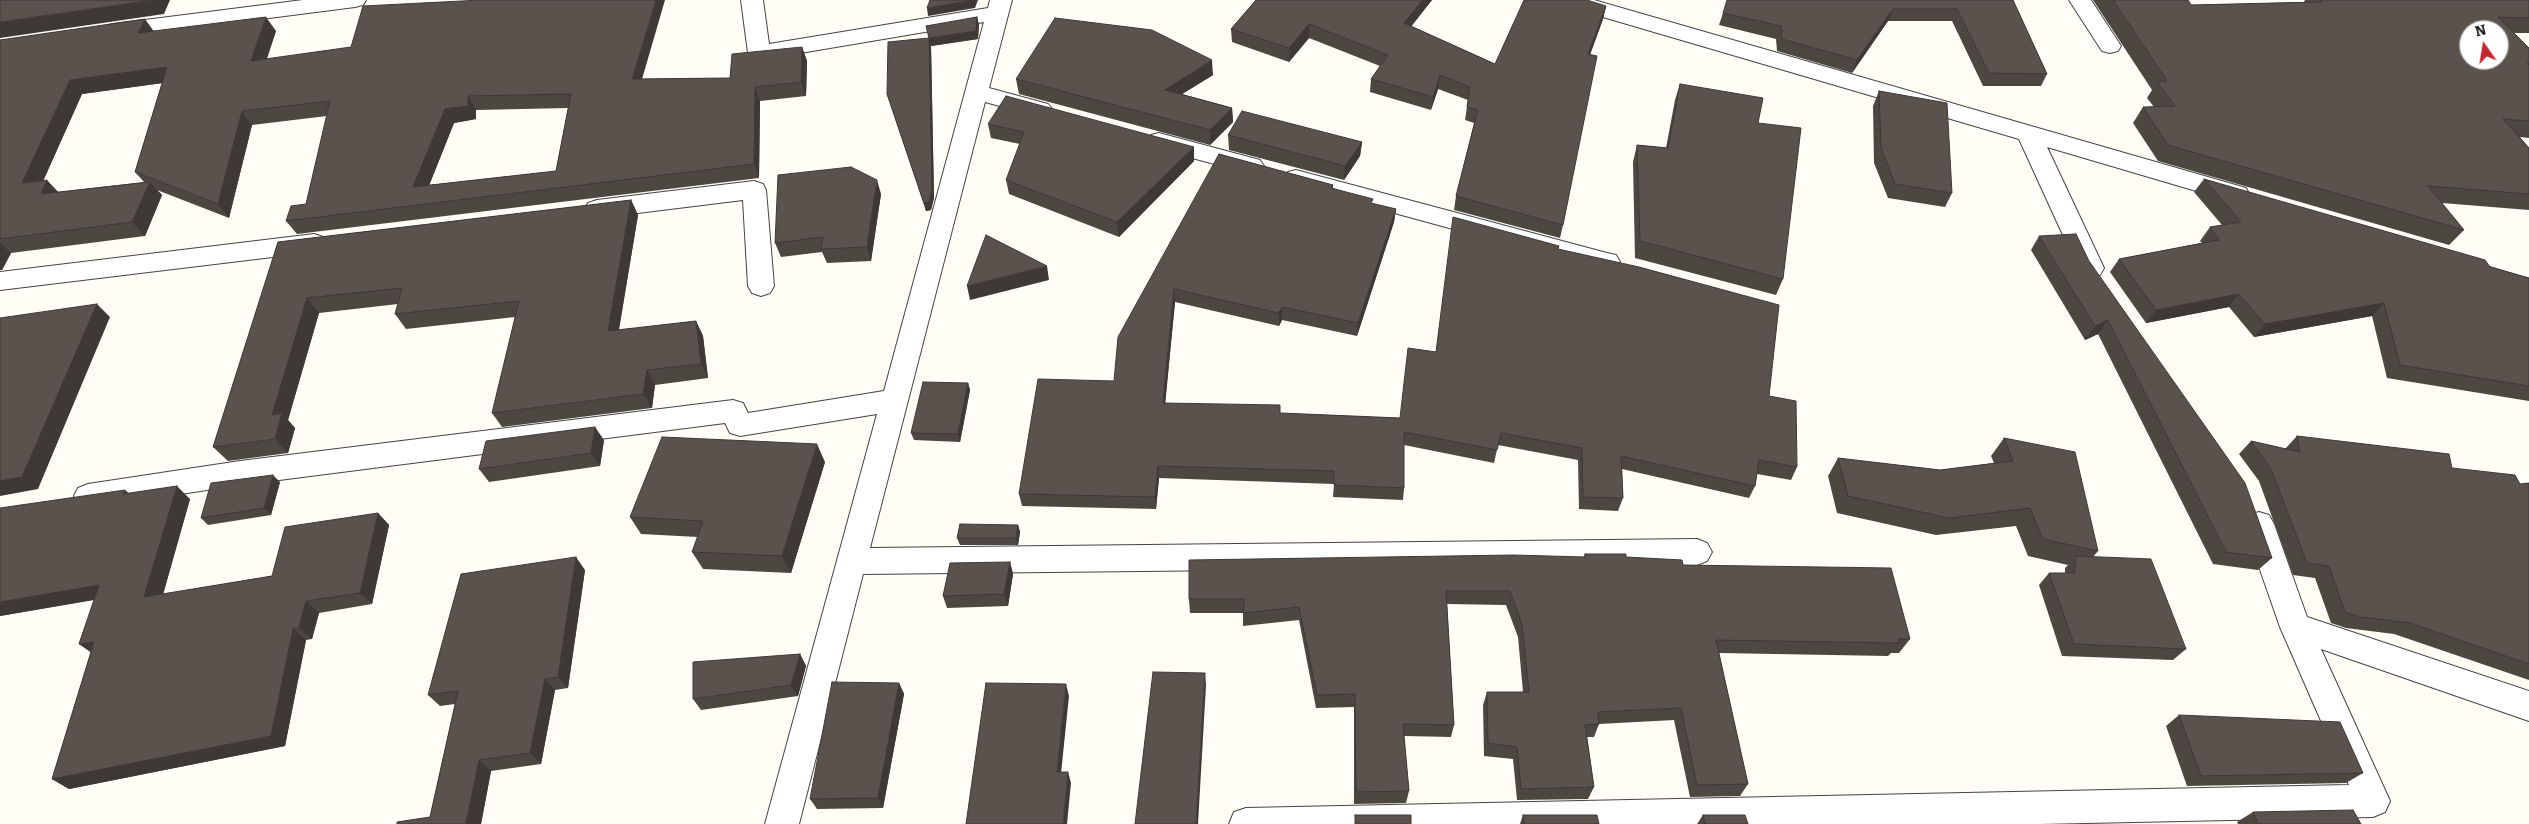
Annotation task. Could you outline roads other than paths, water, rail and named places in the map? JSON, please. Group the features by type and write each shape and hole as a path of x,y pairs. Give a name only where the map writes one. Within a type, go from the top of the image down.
{"street":[{"path":"170,22 183,0"},
{"path":"94,33 355,0"},
{"path":"752,0 759,53 999,6 782,824"},
{"path":"1570,0 2255,199"},
{"path":"2080,0 2110,46"},
{"path":"976,92 1063,115"},
{"path":"2028,132 2090,267 2107,291"},
{"path":"1140,136 1632,268"},
{"path":"576,212 754,190 761,286"},
{"path":"0,281 337,240"},
{"path":"67,499 240,473 733,411 740,425 894,400"},
{"path":"1246,824 2373,801 2295,627 2250,499"},
{"path":"851,562 1697,552"},
{"path":"2295,627 2529,706"}]}
